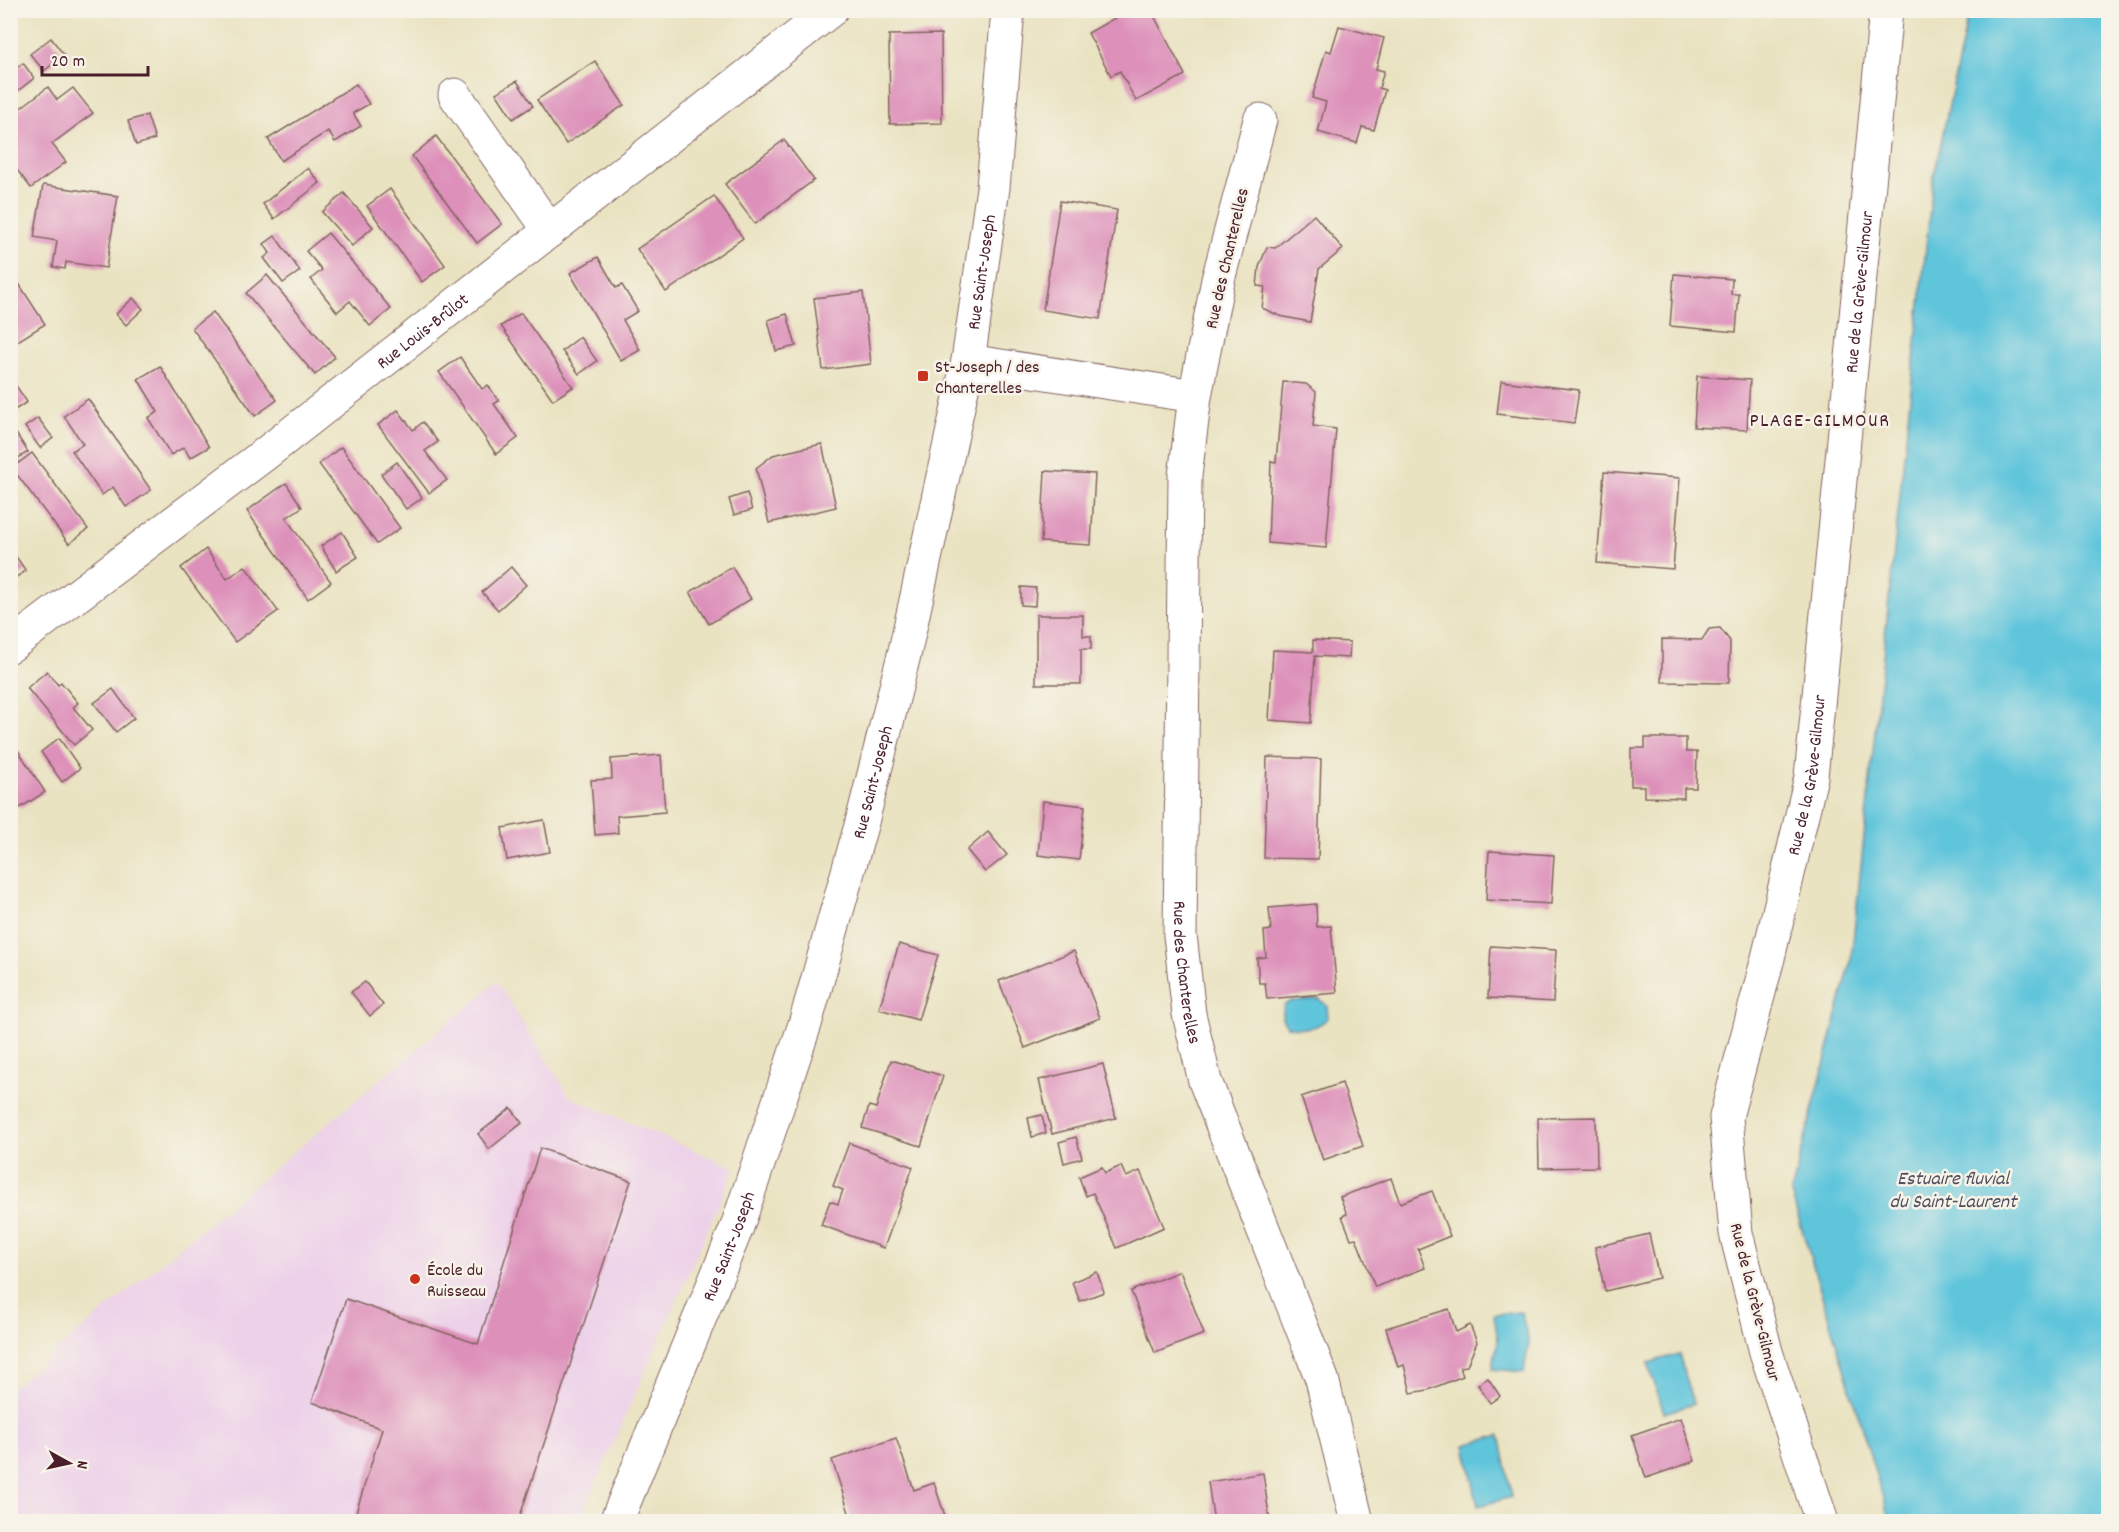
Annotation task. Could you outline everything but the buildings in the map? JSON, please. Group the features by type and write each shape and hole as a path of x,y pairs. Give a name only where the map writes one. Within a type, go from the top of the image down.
{"street":[{"name":"Rue Louis-Brûlot","path":"10,646 266,454 831,10"},
{"name":"Rue Saint-Joseph","path":"616,1521 737,1227 805,1024 862,822 905,651 968,361 993,188 1008,10"},
{"name":"Rue de la Grève-Gilmour","path":"1822,1521 1766,1352 1736,1233 1726,1117 1768,958 1810,777 1886,10"},
{"path":"455,94 550,231"},
{"name":"Rue des Chanterelles","path":"1260,120 1218,280 1196,396 1185,476 1180,935 1189,1014 1205,1081 1322,1379 1357,1521"},
{"path":"968,361 1196,396"}],"shaded area":[{"name":"École du Ruisseau","path":"497,982 570,1097 735,1168 579,1521 11,1522 11,1389"}],"water":[{"name":"Estuaire fluvial du Saint-Laurent","path":"1969,11 2108,11 2108,1521 1890,1521 1791,1193 1851,961 1933,180"},
{"path":"1320,999 1327,1006 1328,1018 1319,1025 1309,1028 1287,1026 1282,1018 1284,1005 1291,1001"},
{"path":"1521,1312 1529,1342 1524,1372 1492,1369 1498,1341 1494,1314"},
{"path":"1679,1354 1694,1404 1664,1413 1648,1363"},
{"path":"1500,1435 1512,1497 1478,1506 1465,1445"}],"place":[{"name":"St-Joseph / des Chanterelles","path":"923,376"},
{"name":"École du Ruisseau","path":"415,1279"}],"district":[{"name":"PLAGE-GILMOUR","path":"1820,419"}]}
